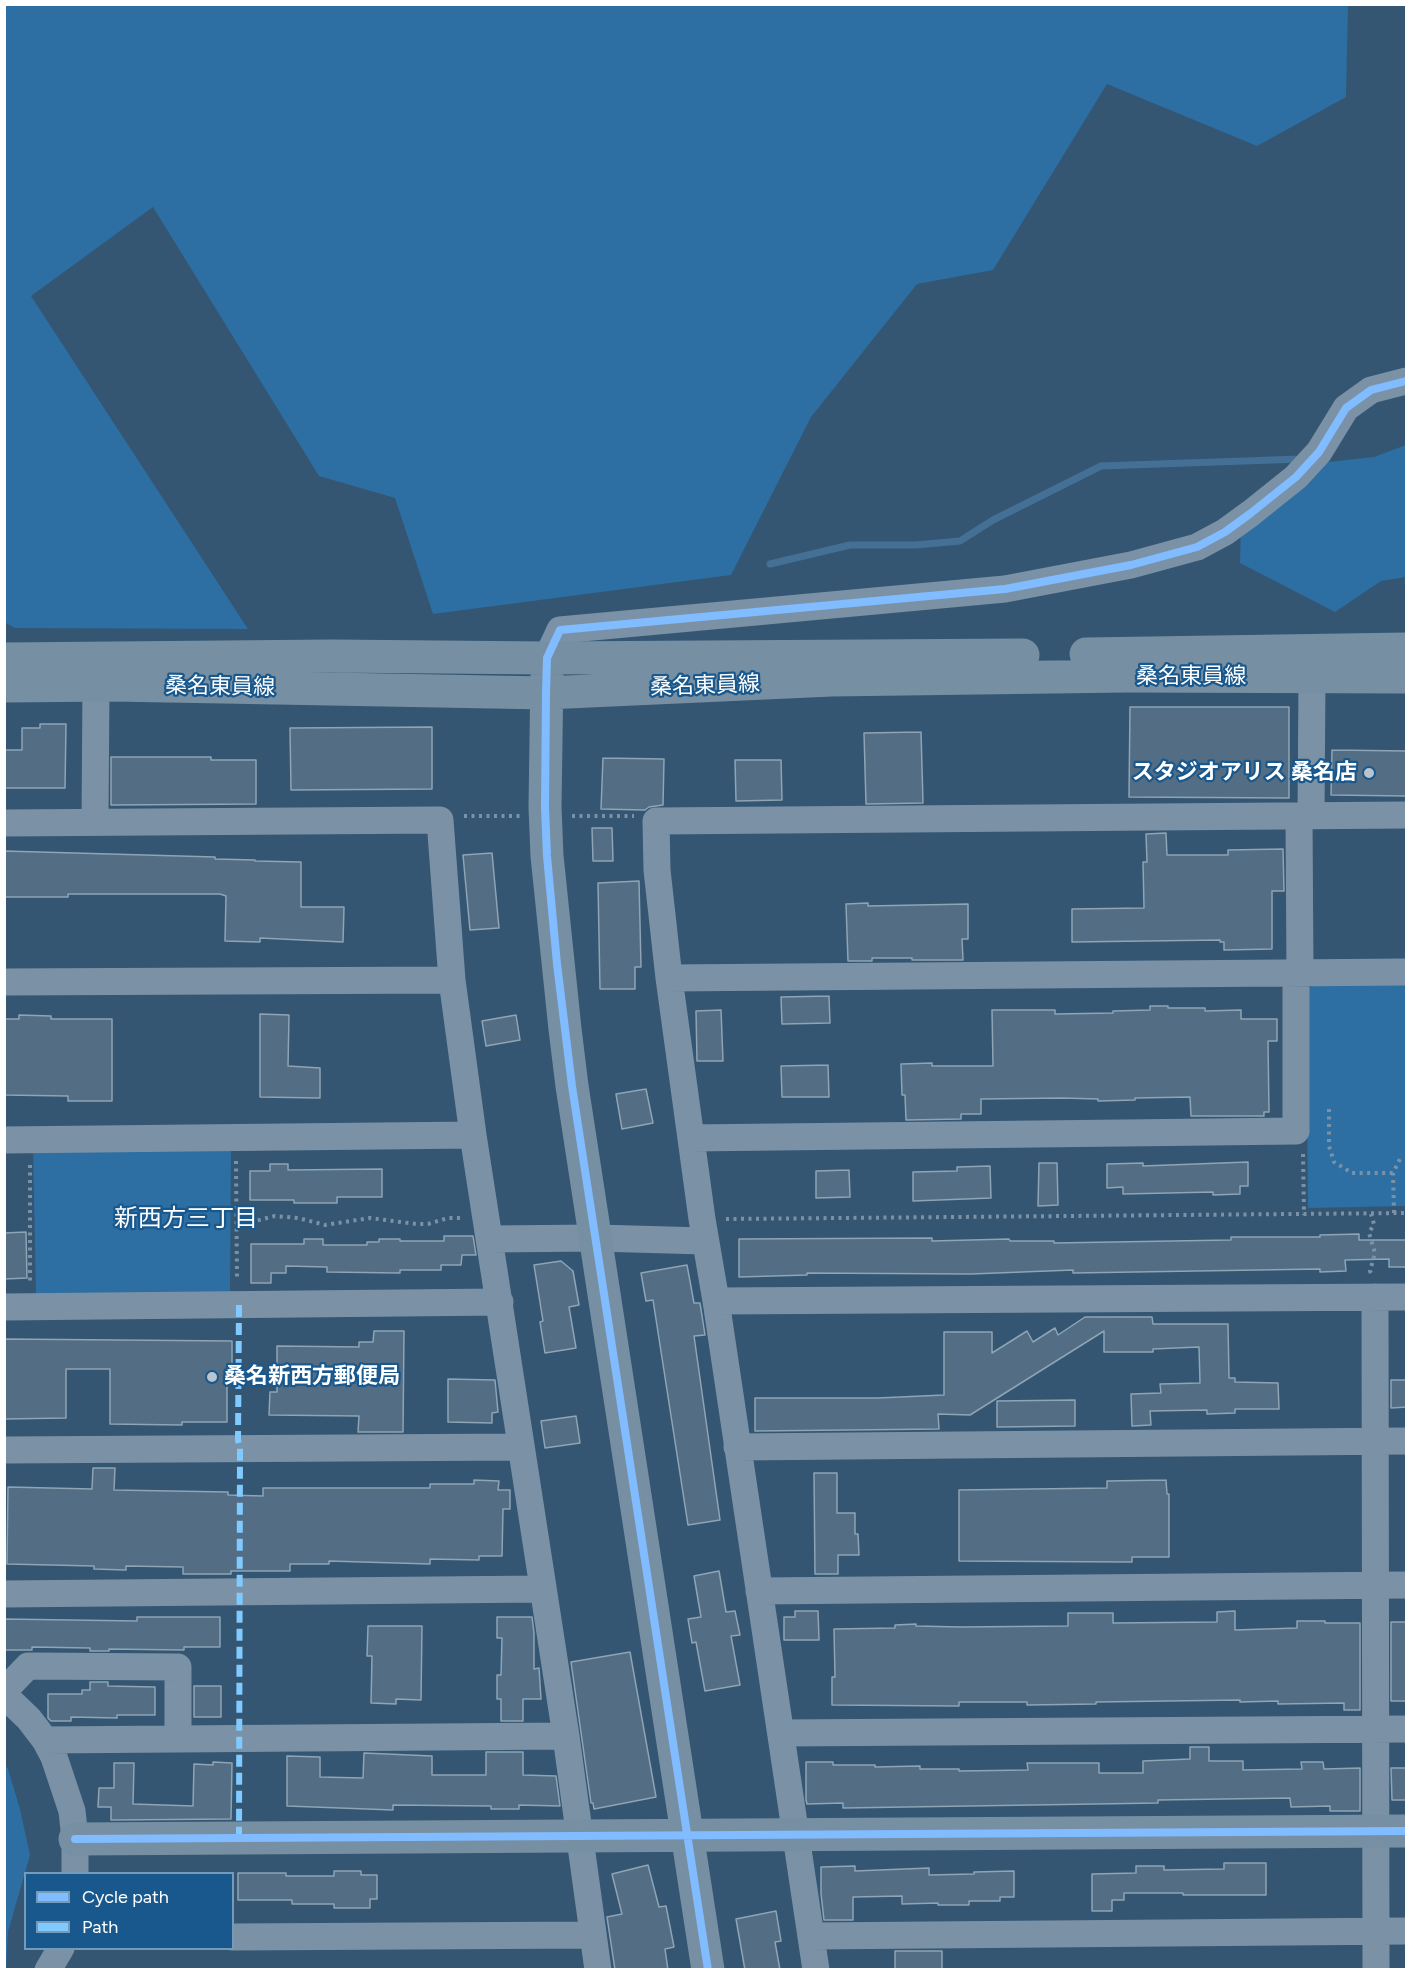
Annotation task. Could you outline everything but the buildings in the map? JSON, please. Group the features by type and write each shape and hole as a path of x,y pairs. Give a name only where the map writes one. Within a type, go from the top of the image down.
{"main road":[{"name":"桑名東員線","path":"4,659 332,656 547,658 1407,650"},
{"path":"332,656 365,668 527,667 539,671 545,677 546,693"},
{"path":"547,658 563,675 571,676 771,674 831,681"},
{"path":"547,658 547,846 557,964 572,1086 708,1970"},
{"name":"桑名東員線","path":"4,686 96,685 546,693 831,681 1127,676 1407,677"},
{"path":"75,1839 1391,1831"}],"street":[{"path":"547,658 560,630 1005,589 1131,565 1197,547 1225,532 1296,477 1319,452 1346,408 1371,390 1407,381"},
{"path":"691,1138 1296,1131 1298,973 1312,678"},
{"path":"95,822 96,685"},
{"path":"816,1970 716,1301 703,1230 669,978 657,870 656,821 1407,815"},
{"path":"4,823 441,820 452,980 473,1135 566,1736 598,1970"},
{"path":"669,978 1407,972"},
{"path":"4,982 452,980"},
{"path":"17,1140 473,1135"},
{"path":"488,1228 596,1238 703,1230"},
{"path":"1376,1297 1375,1730 1391,1831 1376,1931 1376,1970"},
{"path":"716,1301 1407,1297"},
{"path":"18,1307 500,1302"},
{"path":"737,1448 1407,1441"},
{"path":"4,1450 521,1447"},
{"path":"759,1591 1407,1586"},
{"path":"4,1594 542,1590"},
{"path":"75,1872 72,1811 54,1757 45,1740 29,1719 4,1693 28,1666 178,1666 178,1739"},
{"path":"781,1733 1407,1730"},
{"path":"45,1740 566,1736"},
{"path":"811,1936 1407,1931"},
{"path":"234,1937 592,1935"},
{"path":"48,1970 60,1950"}],"path":[{"path":"1329,1110 1329,1146 1334,1162 1352,1173 1394,1173"},
{"path":"1296,1131 1302,1141 1304,1215"},
{"path":"236,1138 239,1305"},
{"path":"17,1140 18,1307"},
{"path":"1394,1213 1394,1173 1402,1155"},
{"path":"703,1230 1407,1213"},
{"path":"1371,1214 1374,1224 1370,1233 1375,1253 1370,1270 1376,1297"},
{"path":"237,1226 276,1216 298,1218 325,1225 370,1218 428,1224 448,1218 488,1228"}],"shaded area":[{"path":"5,4 1348,5 1346,97 1257,146 1107,84 993,270 917,284 811,417 731,575 433,614 395,498 319,476 153,207 31,296 248,629 15,628 4,622"},
{"path":"1406,445 1406,577 1381,581 1335,612 1240,563 1241,527 1328,462 1374,457"},
{"path":"1316,983 1406,984 1406,1206 1308,1208 1306,990"},
{"path":"33,1148 231,1148 230,1294 36,1295"},
{"path":"5,1765 20,1809 30,1855 8,1932 6,1970"}],"waterway":[{"path":"770,564 850,545 916,545 960,541 993,520 1101,466 1301,459"}],"marked path":[{"path":"239,1305 239,1838"}],"cycle path":[{"path":"708,1970 572,1086 557,964 545,807 547,658 560,630 1005,589 1131,565 1197,547 1225,532 1296,477 1319,452 1346,408 1371,390 1406,381"},
{"path":"75,1839 1406,1831"}],"place":[{"name":"スタジオアリス 桑名店","path":"1369,773"},
{"name":"桑名新西方郵便局","path":"212,1377"}],"district":[{"name":"新西方三丁目","path":"186,1219"}]}
